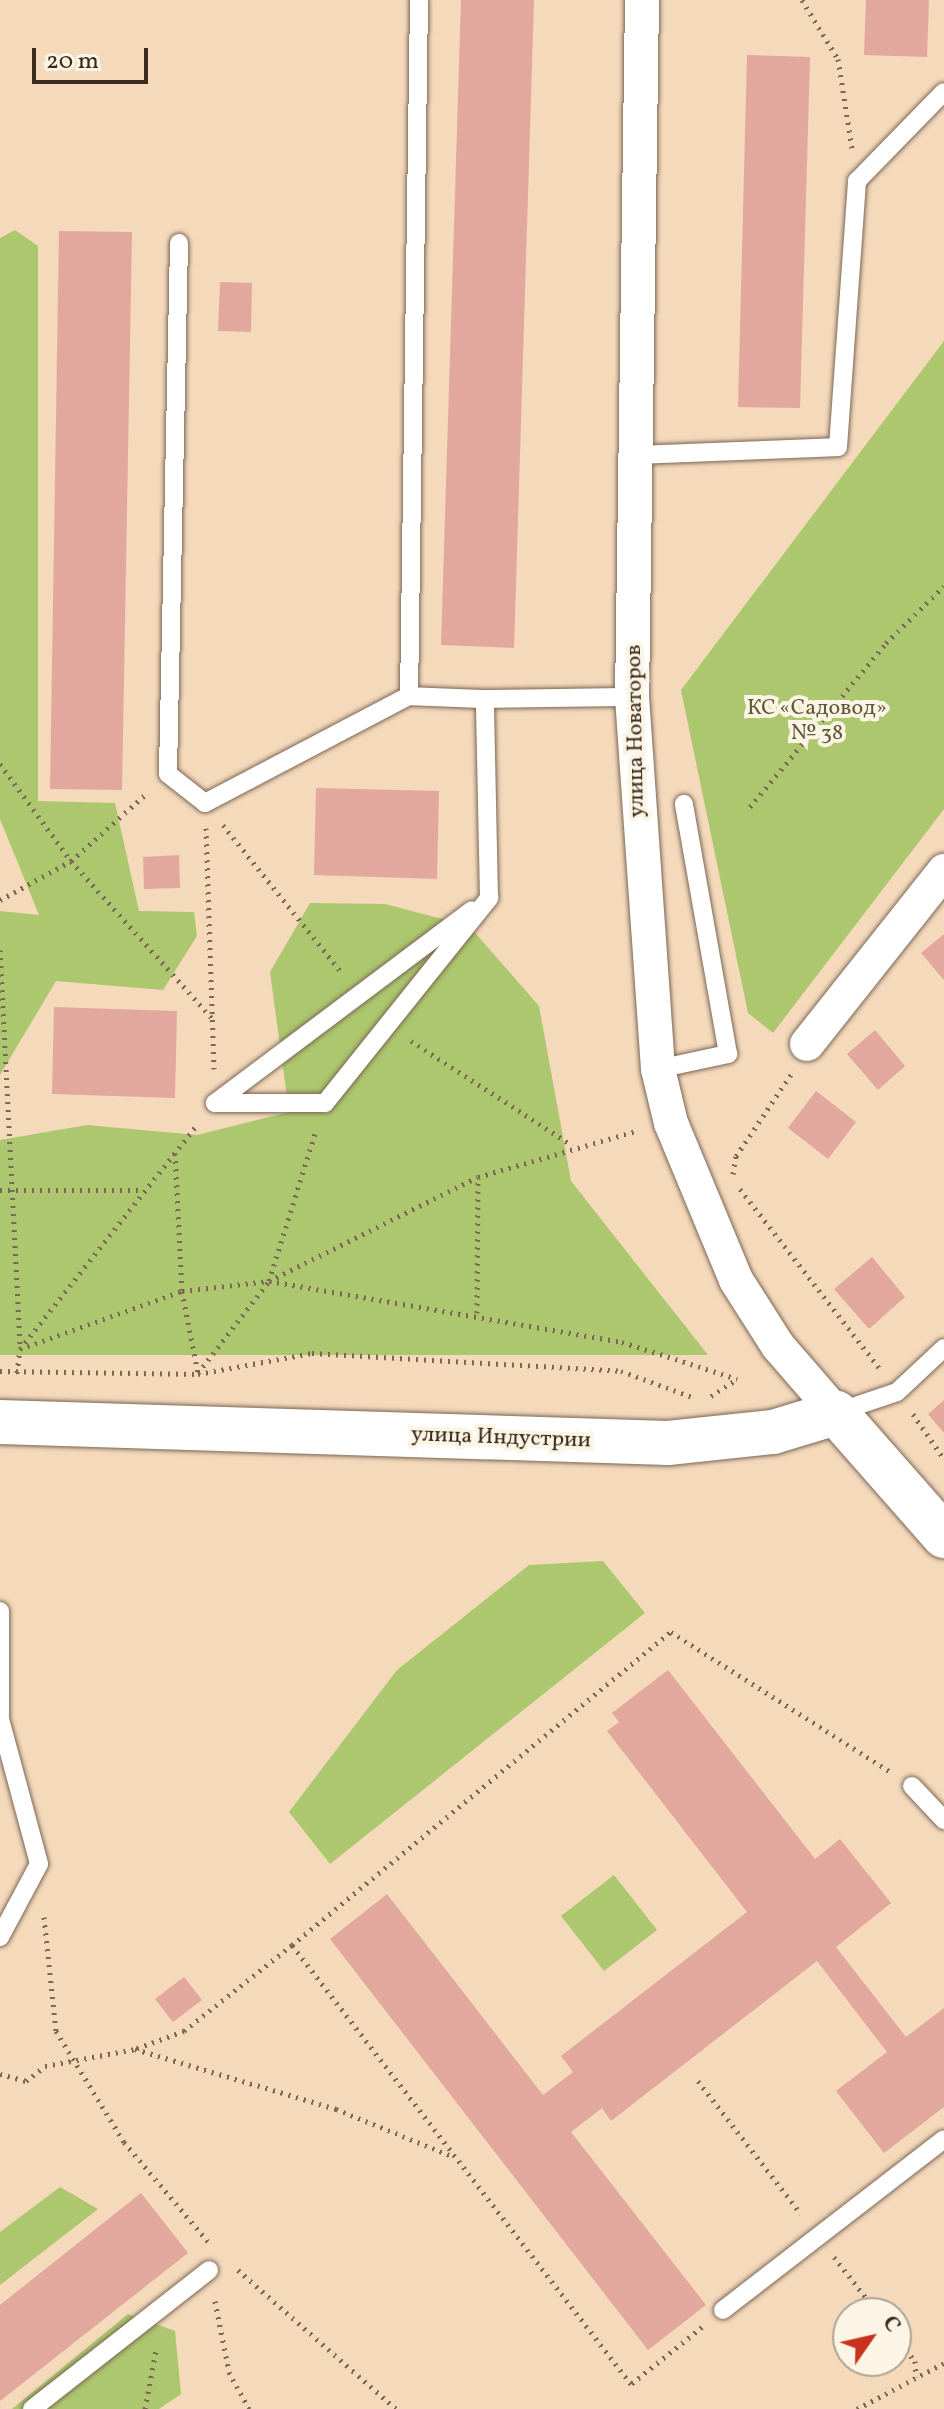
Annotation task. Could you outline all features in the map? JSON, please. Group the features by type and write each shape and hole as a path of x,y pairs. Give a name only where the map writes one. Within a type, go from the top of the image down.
{"street":[{"name":"улица Новаторов","path":"642,0 639,455 632,697 658,1069 671,1123 736,1280 778,1346 836,1413"},
{"path":"807,1044 944,871"},
{"name":"улица Индустрии","path":"7,1402 668,1443 773,1432 836,1413"},
{"path":"836,1413 944,1536"}],"lane":[{"path":"409,696 419,0"},
{"path":"639,455 838,447 857,181 944,92"},
{"path":"179,243 168,774 205,803 409,696 485,699 632,697"},
{"path":"215,1103 325,1103 489,898 485,699"},
{"path":"658,1069 728,1054 684,804"},
{"path":"215,1103 489,898"},
{"path":"836,1413 897,1392 944,1348"},
{"path":"0,1611 0,1718 39,1864 0,1937"},
{"path":"912,1786 944,1820"},
{"path":"723,2310 944,2139"},
{"path":"32,2409 209,2270"}],"path":[{"path":"802,0 838,59 857,181"},
{"path":"750,807 886,643 944,586"},
{"path":"0,764 71,861 213,1018"},
{"path":"0,900 71,861 168,774"},
{"path":"20,1349 142,1190 215,1103 205,803"},
{"path":"0,950 20,1349 18,1371 7,1402"},
{"path":"807,1044 736,1156 732,1179 897,1392 944,1459"},
{"path":"198,1374 269,1281 325,1103"},
{"path":"269,1281 478,1177 572,1145 671,1123 736,1156"},
{"path":"175,1151 182,1291 198,1374"},
{"path":"477,1313 478,1177"},
{"path":"0,1190 142,1190"},
{"path":"0,1371 198,1374 312,1353 621,1371 704,1401 737,1379 622,1342 477,1313 269,1281 182,1291 20,1349"},
{"path":"0,2074 26,2081 74,2059 135,2049 184,2031 671,1632 912,1786"},
{"path":"39,1864 56,2031 124,2142 214,2249"},
{"path":"292,1945 631,2384 723,2310"},
{"path":"135,2049 336,2109 456,2158"},
{"path":"698,2081 866,2297"},
{"path":"226,2259 396,2409"},
{"path":"209,2270 229,2372 249,2409"},
{"path":"145,2409 164,2305"},
{"path":"912,2357 916,2377"},
{"path":"857,2409 944,2363"}],"green space":[{"path":"15,230 38,246 38,801 115,803 139,911 194,912 197,936 163,990 56,981 0,1075 0,911 39,915 0,819 0,238"},
{"name":"КС «Садовод» № 38","path":"944,341 944,809 773,1033 748,1013 681,690"},
{"path":"310,903 385,904 469,926 539,1006 571,1181 708,1355 0,1355 0,1140 87,1125 197,1135 289,1112 270,972"},
{"path":"603,1561 645,1613 330,1864 289,1812 397,1670 529,1565"},
{"path":"614,1875 657,1930 604,1971 561,1916"},
{"path":"60,2187 98,2209 0,2285 0,2232"},
{"path":"128,2314 175,2331 181,2394 159,2409 12,2409"}],"building":[{"path":"461,0 534,0 514,648 441,645"},
{"path":"866,0 929,0 927,57 864,55"},
{"path":"747,55 810,57 800,408 738,407"},
{"path":"59,231 132,232 122,790 50,789"},
{"path":"220,282 252,283 251,332 218,331"},
{"path":"316,788 439,791 437,879 314,875"},
{"path":"179,855 180,888 144,889 143,857"},
{"path":"944,934 944,980 921,953"},
{"path":"54,1007 177,1011 175,1098 52,1094"},
{"path":"875,1030 905,1066 878,1090 847,1054"},
{"path":"816,1091 856,1122 828,1159 788,1128"},
{"path":"872,1257 905,1297 869,1329 834,1289"},
{"path":"944,1400 944,1433 928,1414"},
{"path":"668,1670 815,1859 840,1839 891,1903 836,1947 906,2037 944,2008 944,2107 884,2153 836,2091 887,2052 817,1961 611,2121 602,2108 571,2132 706,2305 648,2350 330,1939 387,1894 543,2095 573,2072 561,2056 747,1912 607,1731 619,1722 612,1713"},
{"path":"184,1977 202,2000 173,2022 155,1999"},
{"path":"141,2193 188,2253 0,2401 0,2305"}]}
